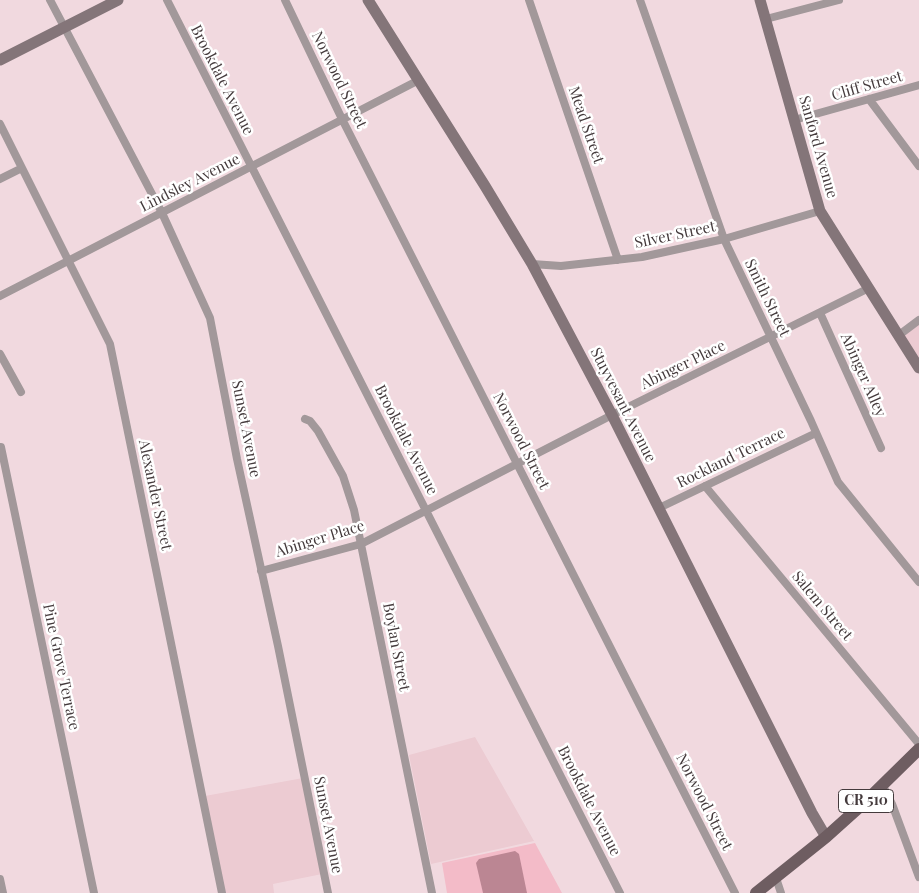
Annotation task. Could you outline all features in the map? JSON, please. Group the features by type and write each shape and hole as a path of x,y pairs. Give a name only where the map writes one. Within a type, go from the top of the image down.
{"main road":[{"path":"0,60 118,0"},
{"name":"Stuyvesant Avenue","path":"368,0 532,264 612,416 812,813 826,837"},
{"name":"Sanford Avenue","path":"760,0 820,211 919,368"},
{"name":"CR 510","path":"756,893 826,837 919,749"}],"street":[{"name":"Sunset Avenue","path":"50,0 162,213 210,318 237,459 328,893"},
{"name":"Brookdale Avenue","path":"167,0 250,167 620,893"},
{"name":"Norwood Street","path":"285,0 342,119 735,893"},
{"name":"Mead Street","path":"528,0 618,260"},
{"name":"Smith Street","path":"640,0 724,239 838,482 919,582"},
{"path":"766,19 839,0"},
{"name":"Lindsley Avenue","path":"0,296 419,80"},
{"name":"Cliff Street","path":"794,120 919,85"},
{"path":"869,99 919,166"},
{"name":"Alexander Street","path":"0,124 110,344 222,893"},
{"path":"0,179 22,168"},
{"name":"Silver Street","path":"532,264 560,266 642,257 724,239 820,211"},
{"name":"Abinger Place","path":"261,571 361,544 869,288"},
{"name":"Abinger Alley","path":"820,313 881,448"},
{"path":"899,335 919,320"},
{"path":"0,354 21,392"},
{"name":"Boylan Street","path":"305,419 310,421 318,431 343,476 354,510 432,893"},
{"name":"Rockland Terrace","path":"659,508 816,433"},
{"name":"Pine Grove Terrace","path":"1,447 94,893"},
{"name":"Salem Street","path":"704,486 919,744"},
{"path":"882,786 892,804 919,877"},
{"path":"776,878 781,893"},
{"path":"0,879 3,893"}],"shaded area":[{"path":"919,322 919,366 901,336"},
{"path":"475,737 534,841 431,864 409,755"},
{"path":"303,778 322,874 273,884 274,893 224,893 205,796"},
{"path":"535,843 562,893 447,893 442,863"},
{"path":"515,851 519,854 527,893 483,893 476,863 479,859"}]}
